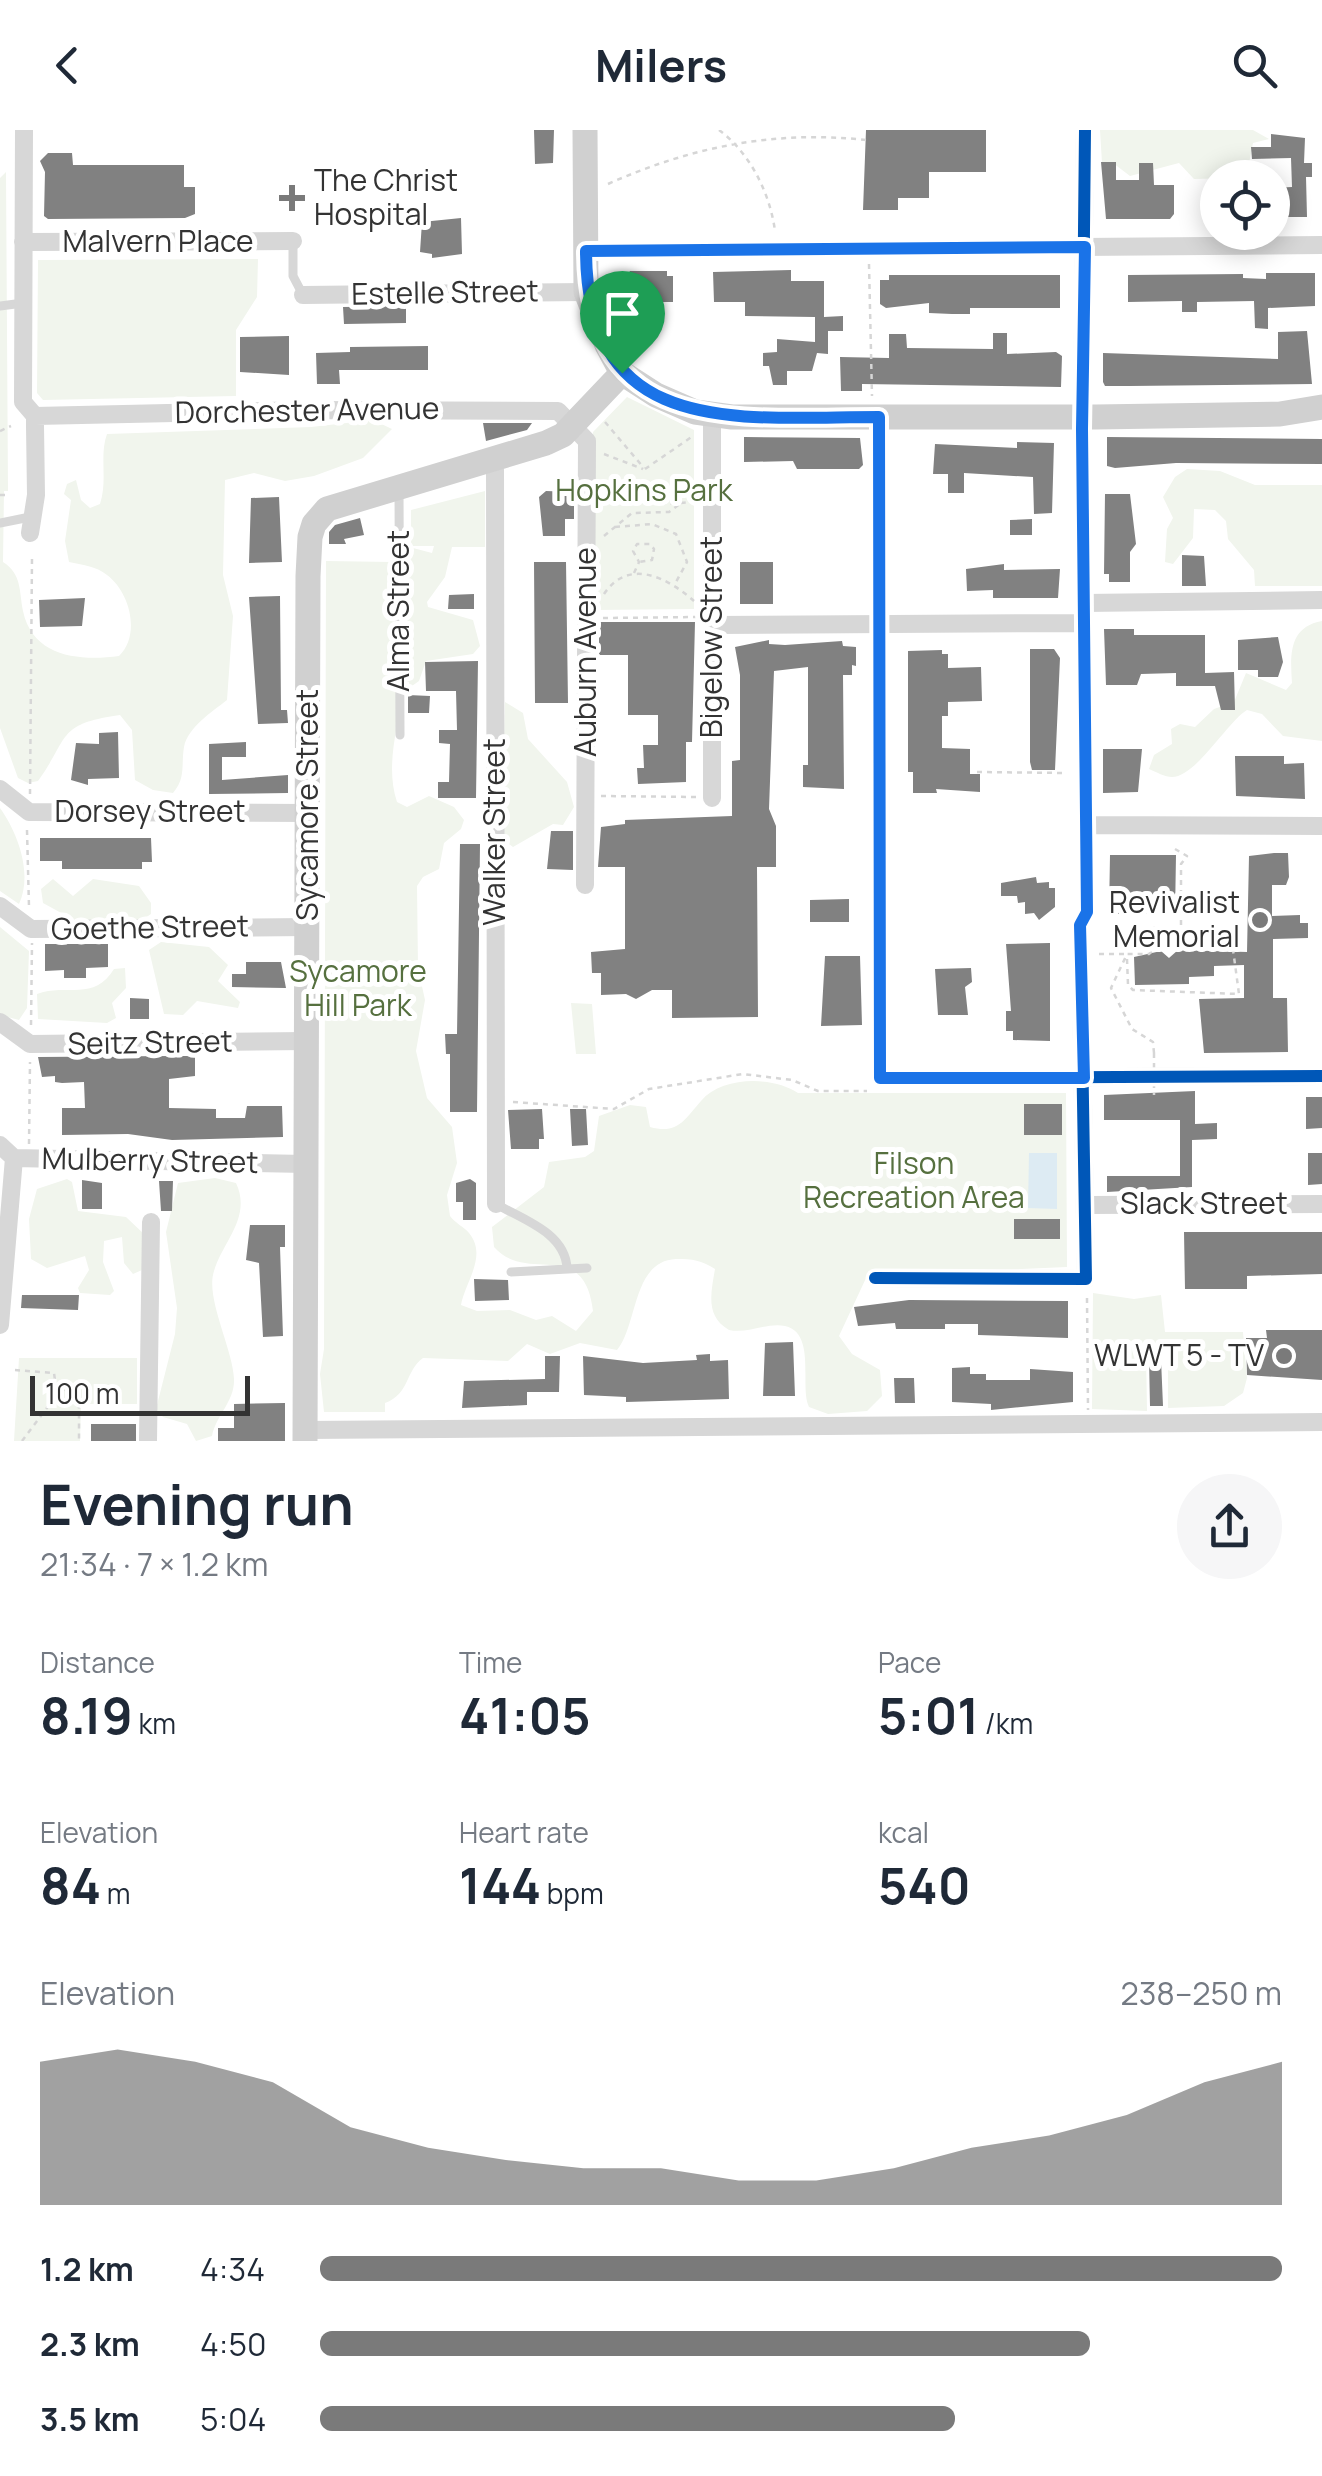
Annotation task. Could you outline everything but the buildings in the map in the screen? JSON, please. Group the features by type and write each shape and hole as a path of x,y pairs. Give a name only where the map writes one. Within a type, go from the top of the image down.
{"main road":[{"path":"585,130 586,292 622,373 706,424 876,410 1082,416 1280,414 1322,408"},
{"name":"Sycamore Street","path":"305,1435 310,537 314,524 327,509 546,444 571,427 622,373"}],"street":[{"path":"24,130 23,402 34,416 36,495 30,525"},
{"path":"875,1278 1086,1286 1080,925 1087,912 1082,416 1085,130"},
{"name":"Malvern Place","path":"22,242 293,241"},
{"path":"586,251 1322,245"},
{"name":"Estelle Street","path":"303,295 586,292"},
{"name":"Dorchester Avenue","path":"34,416 137,421 550,408 571,427"},
{"path":"876,410 881,626 874,1084 1322,1076"},
{"name":"Bigelow Street","path":"705,798 706,424"},
{"name":"Auburn Avenue","path":"571,427 587,441 585,885"},
{"name":"Walker Street","path":"495,460 496,1204"},
{"path":"1084,603 1322,600"},
{"path":"706,621 881,626 1084,623"},
{"name":"Dorsey Street","path":"0,789 28,812 308,812"},
{"path":"1086,825 1322,826"},
{"name":"Goethe Street","path":"0,906 31,929 308,926"},
{"name":"Seitz Street","path":"0,1022 30,1044 308,1041"},
{"path":"0,1325 4,1158"},
{"name":"Mulberry Street","path":"4,1158 306,1164"},
{"name":"Slack Street","path":"1086,1205 1322,1204"},
{"path":"148,1441 151,1222"},
{"path":"305,1435 1322,1422"}],"lane":[{"path":"293,241 293,276 303,295"},
{"path":"0,306 22,303"},
{"name":"Alma Street","path":"399,486 400,735"},
{"path":"0,523 30,525"},
{"path":"496,1204 556,1241 566,1254 567,1268"},
{"path":"511,1272 587,1268"}],"path":[{"path":"720,130 736,142 772,210 776,234"},
{"path":"858,130 858,139"},
{"path":"608,184 659,160 736,142 866,140"},
{"path":"869,249 876,410"},
{"path":"605,422 645,469"},
{"path":"645,469 706,424"},
{"path":"0,430 11,426"},
{"path":"595,450 645,469"},
{"path":"626,482 622,484 626,490 639,500 700,502"},
{"path":"0,495 10,495"},
{"path":"594,538 632,514 669,512 680,503"},
{"path":"615,527 652,524 676,534 688,562 675,583"},
{"path":"639,562 633,551 643,542 654,549 648,562 654,575"},
{"path":"30,800 32,558"},
{"path":"639,562 648,562"},
{"path":"634,574 639,562"},
{"path":"599,604 615,581 644,574 675,583 700,604"},
{"path":"644,574 644,585"},
{"path":"591,618 706,621"},
{"path":"977,772 1068,773"},
{"path":"586,796 705,798"},
{"path":"27,825 30,914"},
{"path":"1175,849 1188,856 1181,864 1180,926"},
{"path":"1100,954 1149,954 1156,948 1156,926"},
{"path":"31,1027 32,940"},
{"path":"1127,956 1128,985 1133,990 1239,994 1232,942"},
{"path":"1127,956 1112,978 1111,988 1132,1029 1153,1042 1154,1095"},
{"path":"29,1146 30,1054"},
{"path":"506,1101 614,1108 649,1089 743,1074 792,1080 818,1091 874,1084"},
{"path":"1086,1286 1088,1411"},
{"path":"15,1370 54,1373 79,1402 79,1441"},
{"path":"22,1441 63,1387"}],"green space":[{"path":"1100,130 1253,130 1269,139 1253,143 1250,160 1200,160 1200,179 1194,179 1179,163 1130,176 1113,163 1102,163"},
{"path":"6,172 8,491 4,491 3,562 17,578 28,627 48,647 89,658 119,656 130,637 130,614 122,592 103,572 69,562 65,541 71,500 64,494 67,484 76,480 81,500 90,508 100,504 107,434 311,427 373,420 392,429 363,458 314,476 285,481 254,473 225,480 223,575 233,616 227,700 190,733 184,747 181,777 173,793 153,790 135,780 132,730 120,715 74,728 38,781 28,783 18,778 0,728 0,178"},
{"path":"258,259 257,297 236,330 236,396 43,400 37,393 38,260"},
{"name":"Hopkins Park","path":"627,397 694,430 694,609 593,610 593,432"},
{"path":"1187,469 1220,471 1255,485 1322,485 1322,586 1255,586 1254,570 1228,539 1226,521 1215,510 1194,509 1193,538 1173,564 1165,562 1167,529 1173,518 1163,497 1175,477"},
{"path":"485,491 485,547 452,547 445,577 427,602 428,607 473,620 480,646 473,654 426,661 419,681 402,693 392,761 397,802 407,807 429,796 454,807 464,820 461,829 444,843 439,869 423,877 417,886 418,968 425,1000 416,1051 427,1098 452,1127 457,1163 447,1195 450,1216 469,1233 476,1251 461,1305 477,1311 510,1310 536,1320 552,1316 576,1331 593,1311 588,1288 578,1275 566,1268 507,1258 494,1247 492,1227 544,1187 549,1162 585,1157 594,1151 599,1116 630,1105 646,1107 650,1127 668,1129 680,1124 710,1093 748,1081 788,1087 798,1093 1066,1093 1067,1267 867,1276 839,1336 852,1354 880,1370 882,1396 867,1411 828,1414 809,1407 804,1350 795,1331 778,1325 729,1330 713,1311 715,1269 697,1261 676,1259 662,1262 651,1271 617,1350 580,1343 550,1354 527,1344 508,1361 423,1358 399,1394 385,1403 385,1412 324,1412 320,1374 324,1349 326,561 392,562 393,569 413,548 432,553 434,546 411,546 411,510"},
{"path":"1322,621 1322,741 1283,736 1262,714 1247,710 1181,775 1169,777 1149,769 1154,755 1172,744 1171,729 1180,724 1195,727 1214,709 1234,702 1246,673 1286,690 1292,683 1292,652 1297,636 1311,624"},
{"path":"505,702 523,713 528,739 567,782 574,807 563,825 553,824 513,847 501,838"},
{"path":"0,808 22,854 24,880 19,904 0,891"},
{"path":"53,879 73,896 93,879 139,886 151,903 151,914 142,920 74,920 43,903 41,889"},
{"path":"0,927 29,951 27,1008 19,1020 0,1015"},
{"path":"161,942 209,947 228,965 218,981 240,1002 238,1008 197,1001 183,1015 164,1014 149,950"},
{"path":"125,968 126,988 112,1003 116,1018 107,1023 38,1019 37,994 89,989 114,969"},
{"path":"571,1003 592,1004 596,1054 576,1054"},
{"path":"215,1178 236,1183 240,1195 238,1218 212,1282 234,1387 212,1436 196,1441 187,1424 163,1417 156,1409 175,1334 177,1308 166,1232 178,1183"},
{"path":"67,1179 72,1182 78,1211 126,1217 145,1235 142,1270 133,1274 124,1263 122,1237 104,1241 103,1262 114,1291 110,1295 80,1293 78,1288 89,1270 85,1256 47,1268 31,1259 29,1219 37,1189"},
{"path":"1093,1293 1134,1299 1161,1295 1165,1332 1243,1332 1247,1378 1243,1393 1224,1406 1168,1408 1168,1350 1146,1350 1147,1411 1092,1409"},
{"path":"19,1358 137,1358 137,1404 81,1404 80,1441 14,1441"}],"shaded area":[{"path":"1029,1153 1057,1153 1057,1209 1028,1208"}],"cycle path":[{"path":"875,1278 1086,1279 1080,925 1087,912 1082,429 1085,130"},
{"path":"879,417 881,1078 1322,1076"}],"place":[{"name":"The Christ Hospital","path":"292,198"},
{"name":"Revivalist Memorial","path":"1260,920"},
{"name":"WLWT 5 - TV","path":"1284,1356"}],"route":[{"path":"1085,247 1082,429 1087,912 1080,925 1084,1078 880,1078 879,417 712,416 656,395 622,373 606,345 586,292 586,251 1085,247"}],"park label":[{"name":"Sycamore Hill Park","path":"358,989"},
{"name":"Filson Recreation Area","path":"914,1181"}]}
